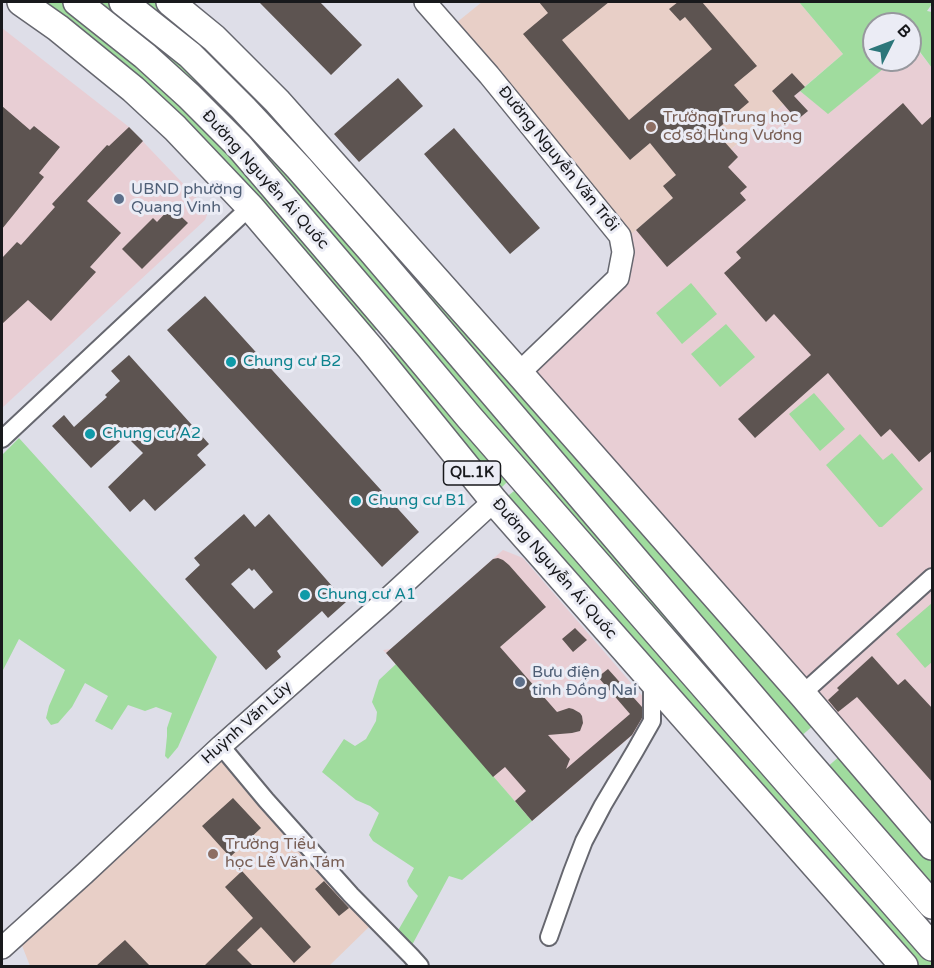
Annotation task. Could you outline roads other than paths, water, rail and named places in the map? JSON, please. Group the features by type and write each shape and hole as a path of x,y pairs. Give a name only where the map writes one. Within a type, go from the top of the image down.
{"main road":[{"name":"Đường Nguyễn Ái Quốc","path":"21,2 58,28 133,89 175,128 250,207 495,501 904,966"},
{"name":"Đường Nguyễn Ái Quốc","path":"77,2 145,56 239,146 521,478 933,947"},
{"name":"Đường Nguyễn Ái Quốc","path":"123,2 190,55 299,168 804,758 933,905"},
{"path":"170,2 214,38 277,101 802,694 933,846"},
{"path":"371,350 395,329"},
{"path":"495,501 521,478"},
{"path":"783,776 834,732"}],"street":[{"name":"Đường Nguyễn Văn Trỗi","path":"425,2 489,75 620,236 623,252 618,278 519,373"},
{"path":"2,439 250,207"},
{"name":"Huỳnh Văn Lũy","path":"2,948 221,746 495,501"},
{"path":"802,694 933,577"},
{"path":"549,937 584,841 653,719 652,682"},
{"path":"221,746 351,895 420,966"}],"place":[{"name":"Trường Trung học cơ sở Hùng Vương","path":"651,127"},
{"name":"UBND phường Quang Vinh","path":"119,199"},
{"name":"Chung cư B2","path":"231,362"},
{"name":"Chung cư A2","path":"90,434"},
{"name":"Chung cư B1","path":"356,501"},
{"name":"Chung cư A1","path":"305,595"},
{"name":"Bưu điện tỉnh Đồng Nai","path":"520,682"},
{"name":"Trường Tiểu học Lê Văn Tám","path":"213,854"}]}
